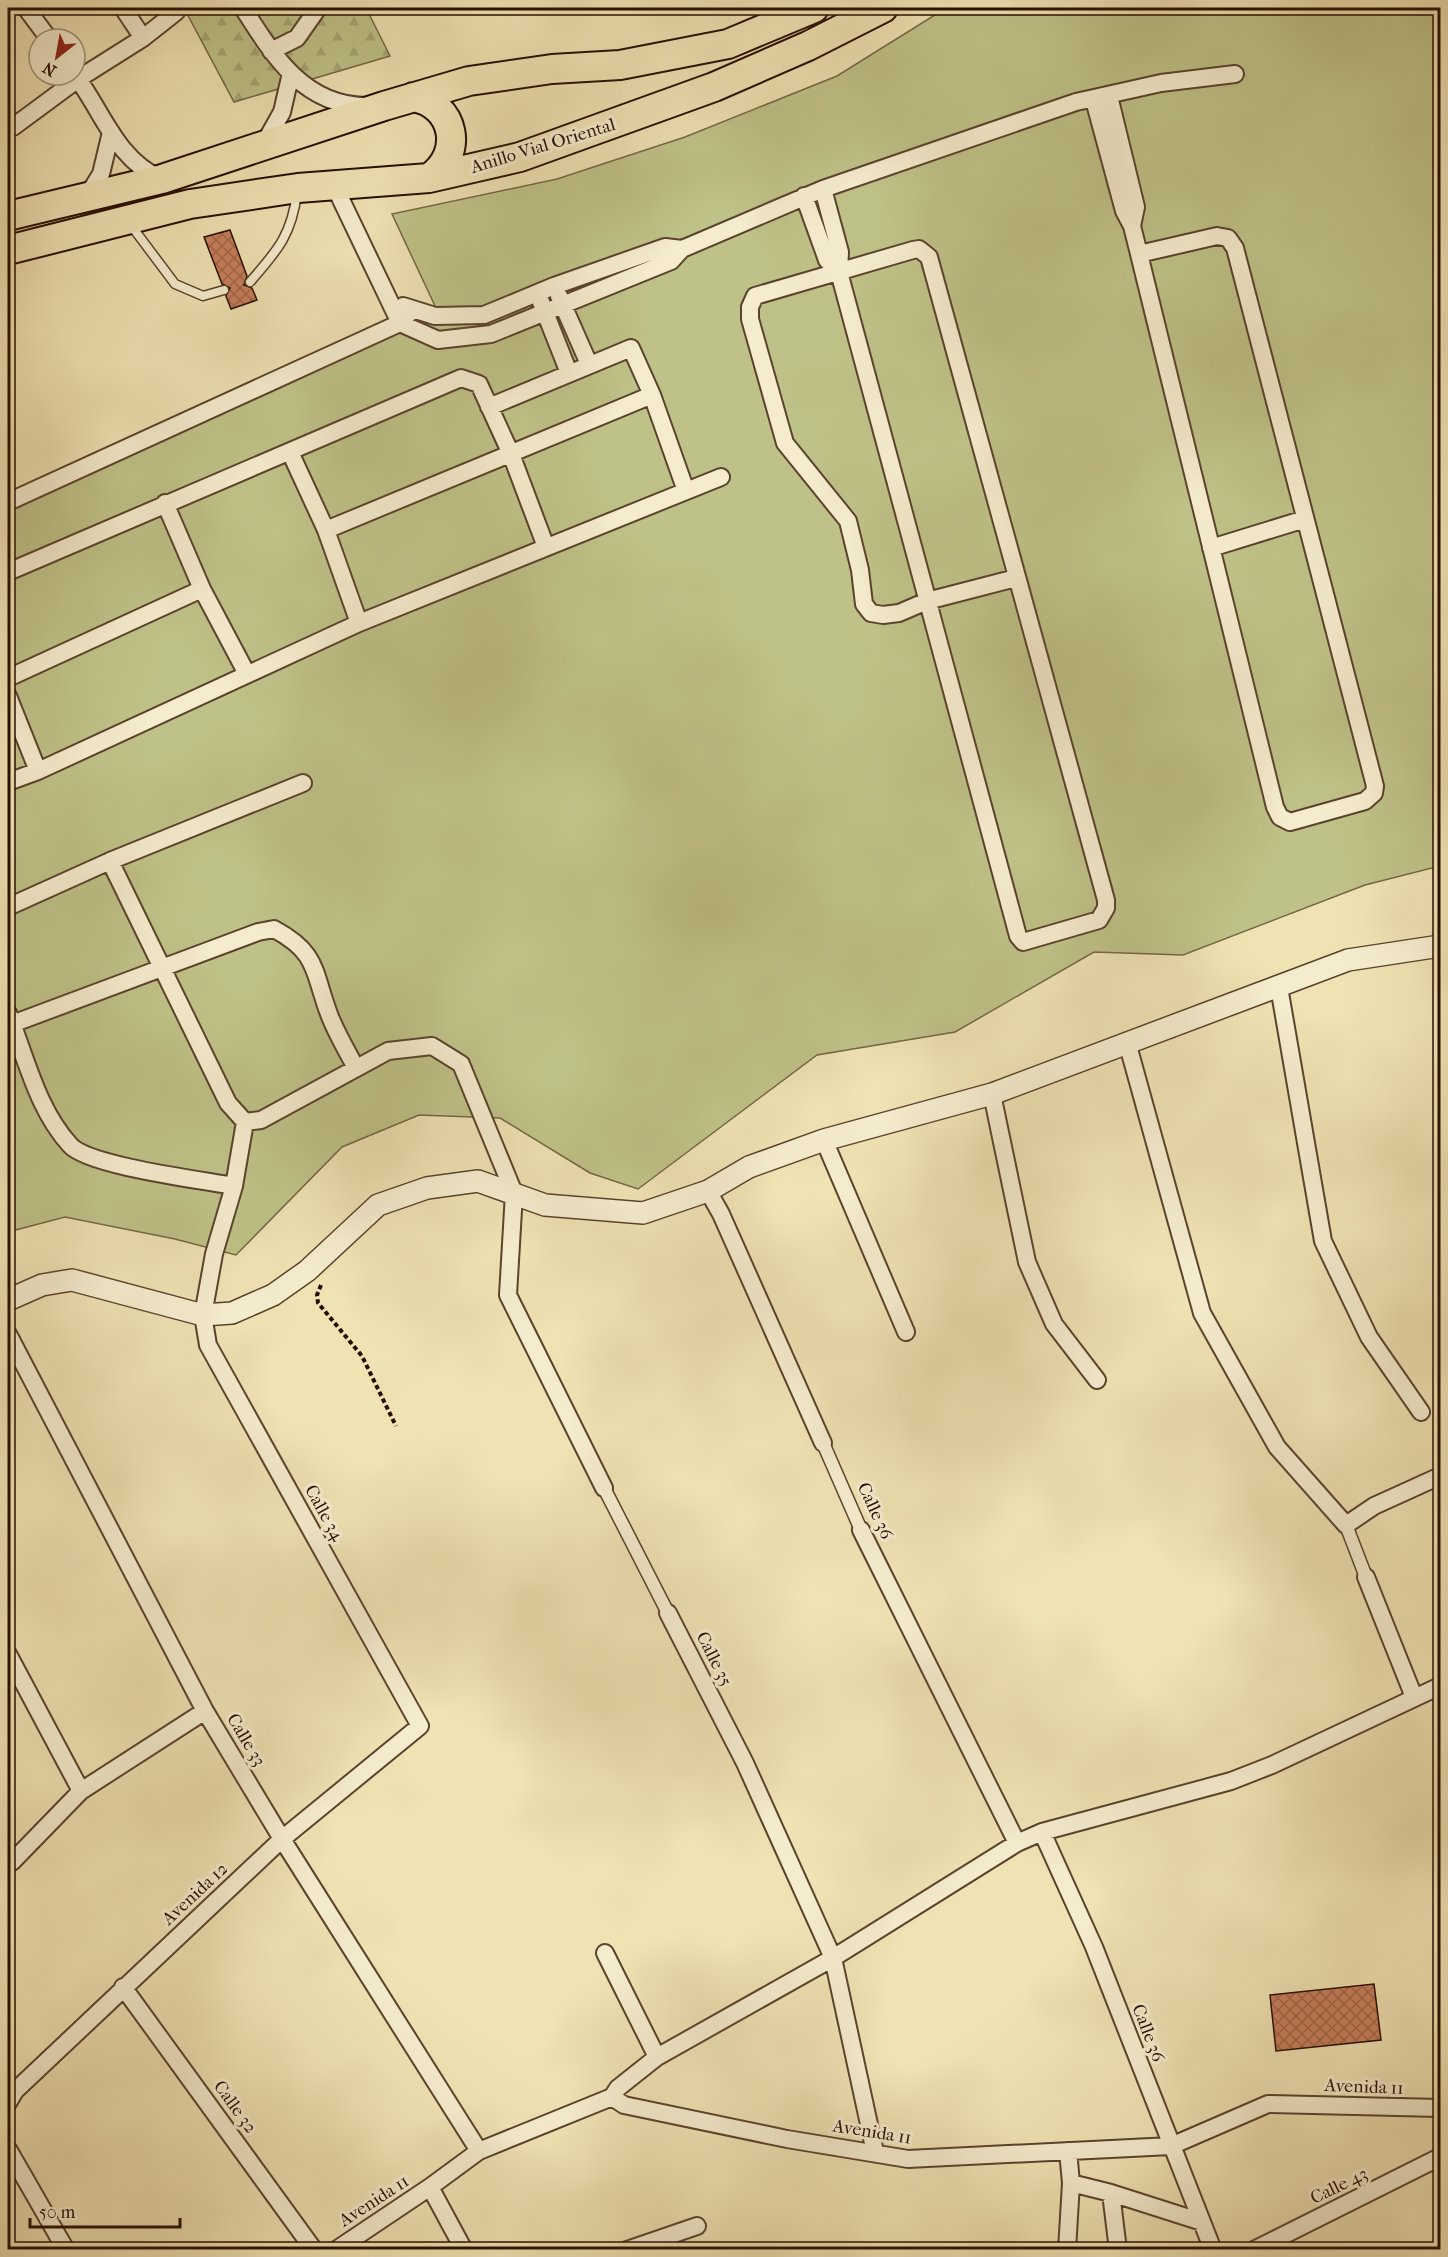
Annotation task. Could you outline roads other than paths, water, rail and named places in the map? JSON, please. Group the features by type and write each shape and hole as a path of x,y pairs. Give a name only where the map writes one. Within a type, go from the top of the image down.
{"highway":[{"path":"8,216 162,179 412,97 469,81 552,69 620,65 728,44 814,8"},
{"name":"Anillo Vial Oriental","path":"8,250 190,204 334,184 429,178 520,157 714,87 798,50 883,8"},
{"path":"412,97 435,105 445,117 451,131 449,155 441,168 429,178"}],"street":[{"path":"26,8 40,27"},
{"path":"123,8 143,38"},
{"path":"243,8 271,51 303,84 329,100 348,105 384,106"},
{"path":"271,51 297,38 318,8"},
{"path":"87,71 143,38 176,12"},
{"path":"262,147 282,112 291,73"},
{"path":"334,184 400,323 438,340 491,334 671,261 682,249 823,189 1076,102 1161,83 1235,74"},
{"path":"8,128 63,87"},
{"path":"82,87 129,159 162,179"},
{"path":"1101,98 1136,207 1132,226 1275,807 1280,817 1290,822 1365,801 1374,794 1375,786 1235,248 1228,238 1217,236 1139,254"},
{"path":"86,198 101,174 111,132"},
{"path":"823,189 840,252 839,272 927,601 1018,936 1023,942 1099,920 1106,908 930,257 919,249 914,250 839,272 755,296 750,307 750,319 785,443 848,521 860,570 864,604 872,612 883,615 899,613 927,601 1016,578"},
{"path":"804,196 827,260 839,272"},
{"path":"389,300 412,310 435,316 484,315 554,286 665,247 682,249"},
{"path":"554,286 589,364"},
{"path":"538,293 569,373"},
{"path":"8,502 400,323 412,310"},
{"path":"489,407 631,348 652,395 686,491"},
{"path":"8,572 462,378 479,384 511,454 546,547"},
{"path":"326,530 652,395"},
{"path":"290,452 326,530 359,623"},
{"path":"8,782 39,771 359,623 721,477"},
{"path":"165,503 202,589 247,674"},
{"path":"1211,548 1305,519"},
{"path":"8,678 202,589"},
{"path":"8,696 39,771"},
{"path":"8,907 110,861 303,783"},
{"path":"110,861 228,1103 245,1122 261,1120 388,1051 432,1046 461,1064 514,1193"},
{"path":"234,1186 98,1160 71,1148 48,1114 10,1018 258,932 274,930 303,949 316,967 329,1015 356,1068"},
{"path":"8,1299 42,1285 72,1280 203,1315 232,1313 273,1295 308,1271 324,1253 378,1205 427,1188 478,1181 545,1205 643,1214 708,1191 749,1167 824,1140 992,1094 1348,960 1440,946"},
{"path":"1279,987 1323,1241 1369,1337 1421,1412"},
{"path":"1127,1042 1202,1313 1277,1447 1346,1525 1414,1697"},
{"path":"992,1094 1027,1263 1054,1324 1098,1380"},
{"name":"Calle 34","path":"245,1122 234,1186 214,1254 203,1315 208,1345 420,1726"},
{"path":"824,1140 906,1332"},
{"name":"Calle 36","path":"708,1191 721,1214 861,1530 1017,1843"},
{"name":"Calle 35","path":"514,1193 508,1295 604,1488 746,1763 833,1958 875,2152"},
{"name":"Calle 33","path":"8,1334 206,1711 282,1839 479,2151"},
{"path":"1346,1525 1374,1506 1440,1476"},
{"path":"8,1654 81,1791"},
{"path":"612,2097 618,2088 657,2057 833,1958 1017,1843 1042,1832 1231,1781 1440,1686"},
{"path":"12,1862 81,1791 206,1711"},
{"name":"Avenida 12","path":"8,2103 15,2091 282,1839 420,1726"},
{"name":"Calle 36","path":"1042,1832 1094,1947 1213,2250"},
{"path":"605,1953 657,2057"},
{"name":"Calle 32","path":"123,1987 314,2250"},
{"name":"Avenida 11","path":"336,2250 479,2151 612,2097 624,2105 787,2139 908,2159 1171,2146 1268,2104 1440,2108"},
{"path":"8,2149 66,2250"},
{"path":"1067,2250 1071,2183 1068,2151"},
{"name":"Calle 43","path":"1254,2250 1440,2157"},
{"path":"1071,2183 1111,2193 1202,2223"},
{"path":"430,2187 464,2250"},
{"path":"1111,2193 1118,2250"},
{"path":"627,2250 697,2226"}],"lane":[{"path":"250,282 274,255 294,219 298,188"},
{"path":"126,219 175,284 203,296 224,290"}]}
